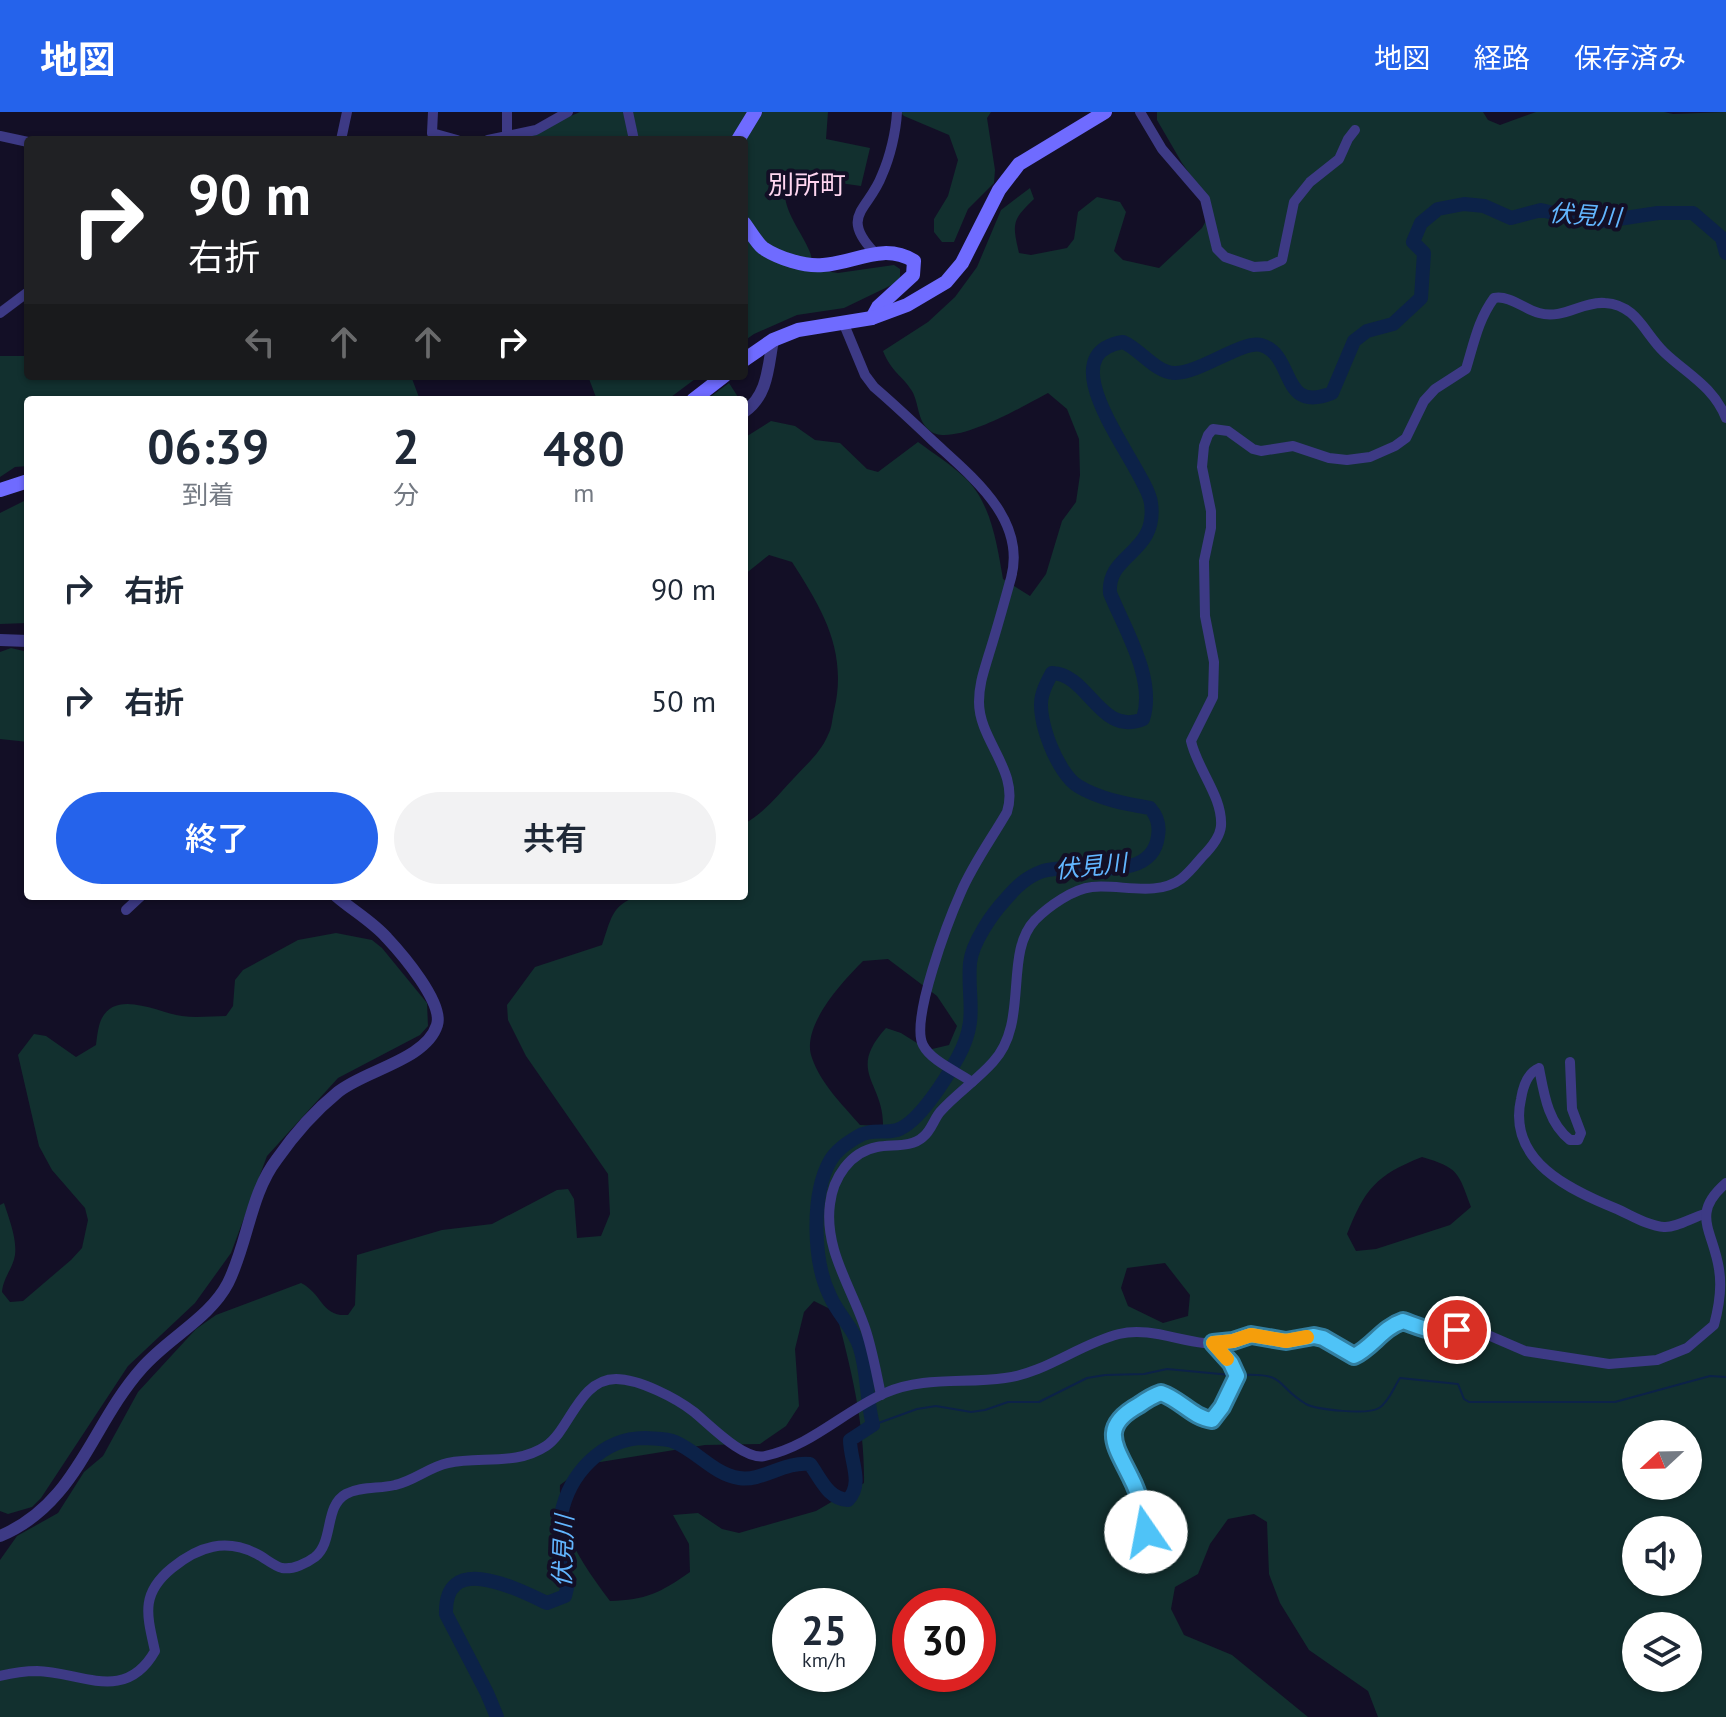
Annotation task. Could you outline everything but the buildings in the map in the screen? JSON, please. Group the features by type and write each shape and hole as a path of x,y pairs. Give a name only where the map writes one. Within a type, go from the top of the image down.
{"main road":[{"path":"740,136 755,112"},
{"path":"748,357 773,340 798,330 872,318 907,305 946,282 962,263 999,190 1019,164 1105,112"},
{"path":"748,228 762,247 787,259 821,266 874,252 904,255 914,261 913,275 878,307 872,318"},
{"path":"698,396 719,380"},
{"path":"0,490 24,482"}],"street":[{"path":"342,136 347,112"},
{"path":"433,112 432,133 443,136"},
{"path":"507,112 507,136 536,130 568,112"},
{"path":"628,112 633,136"},
{"path":"874,252 862,239 857,216 882,176 897,112"},
{"path":"1140,112 1162,149 1205,199 1217,249 1225,257 1254,267 1269,266 1282,260 1294,202 1310,182 1339,159 1355,130"},
{"path":"0,136 24,141"},
{"path":"0,313 24,296"},
{"path":"881,1395 864,1325 833,1250 829,1231 833,1189 842,1171 857,1154 877,1147 912,1143 924,1137 967,1079 994,1062 1007,1037 1015,1011 1020,949 1025,933 1036,920 1068,896 1090,887 1162,887 1181,879 1210,849 1219,833 1220,812 1191,741 1213,697 1214,662 1205,616 1204,561 1211,511 1202,467 1208,435 1213,429 1228,431 1253,449 1261,451 1293,446 1329,458 1347,460 1370,457 1395,446 1406,438 1424,401 1435,389 1466,369 1475,333 1486,308 1494,298 1501,296 1540,314 1561,314 1603,302 1632,314 1665,353 1711,391 1726,418"},
{"path":"843,322 865,375 874,387 976,480 994,501 1009,535 1014,560 981,675 979,703 1009,782 1011,802 962,889 945,932 928,985 921,1034 923,1046 935,1058 967,1079"},
{"path":"748,410 757,404 762,393 773,340"},
{"path":"0,640 24,641"},
{"path":"126,910 137,900"},
{"path":"0,1536 35,1518 53,1501 139,1371 211,1305 227,1285 243,1249 259,1191 285,1149 338,1092 422,1047 433,1034 437,1025 437,1010 421,982 387,937 341,900"},
{"path":"1570,1062 1572,1109 1581,1133 1578,1140 1570,1140 1558,1129 1546,1103 1539,1068 1532,1071 1524,1085 1519,1103 1519,1121 1535,1162 1560,1183 1662,1227 1705,1214"},
{"path":"0,1676 37,1671 103,1683 117,1682 136,1672 151,1659 155,1651 148,1618 148,1600 155,1585 170,1569 200,1550 215,1545 232,1545 244,1548 279,1568 294,1568 316,1556 323,1548 334,1509 344,1495 361,1489 398,1485 448,1463 508,1460 543,1448 552,1442 582,1399 601,1383 613,1379 656,1390 693,1412 749,1455 762,1457 826,1430 849,1412 881,1395 921,1382 1024,1375 1119,1334 1138,1332 1213,1343 1251,1335 1286,1341 1314,1336 1354,1356 1388,1328 1403,1321 1426,1331 1442,1333 1474,1329 1525,1351 1566,1358 1609,1364 1657,1360 1687,1348 1714,1325 1720,1288 1719,1269 1705,1214 1707,1204 1726,1183"},
{"path":"1161,1563 1146,1532 1142,1504 1114,1443 1114,1430 1126,1411 1161,1393 1174,1397 1203,1419 1212,1420 1237,1376 1231,1363 1213,1343"}],"green space":[{"path":"580,112 828,112 826,139 870,148 861,186 797,177 789,183 785,192 789,212 810,252 813,269 838,273 894,265 900,269 900,281 844,308 797,315 748,338 748,136 523,136"},
{"path":"900,112 991,112 987,118 994,183 968,209 954,242 942,242 934,232 934,219 948,196 958,160 949,135"},
{"path":"1157,112 1483,112 1488,120 1500,125 1536,112 1726,112 1726,1717 1378,1717 1368,1691 1309,1650 1280,1603 1269,1574 1267,1522 1254,1514 1228,1519 1210,1544 1198,1574 1175,1587 1171,1609 1184,1635 1232,1655 1308,1717 0,1717 0,1560 17,1536 58,1513 84,1472 103,1456 138,1392 196,1329 216,1315 301,1283 327,1309 339,1315 348,1315 355,1305 357,1255 442,1230 492,1224 557,1190 568,1189 574,1199 577,1238 601,1236 610,1214 608,1174 526,1056 508,1020 507,1005 535,967 602,945 613,914 629,900 748,900 748,821 758,815 817,753 829,732 834,711 838,670 835,651 814,597 792,562 769,555 748,572 748,435 771,421 795,426 815,440 840,443 867,469 878,472 918,442 973,486 991,524 1003,579 1030,596 1046,574 1062,521 1076,502 1080,475 1079,439 1067,409 1048,393 988,424 939,435 925,426 912,391 883,351 928,322 955,297 977,267 1001,210 1030,188 1034,199 1021,212 1015,228 1019,253 1031,255 1067,248 1074,239 1078,212 1097,197 1120,202 1126,212 1114,251 1123,260 1159,268 1202,228 1208,217 1203,193 1157,120","holes":["888,959 937,996 957,1026 949,1045 928,1050 901,1033 886,1028 874,1043 868,1067 882,1111 883,1126 860,1125 826,1085 816,1067 810,1046 812,1033 835,992 863,961","1422,1157 1456,1173 1471,1207 1450,1225 1376,1249 1356,1251 1347,1234 1374,1185 1393,1170","1165,1263 1190,1295 1188,1316 1163,1323 1128,1306 1121,1288 1127,1268","814,1301 836,1312 860,1418 864,1483 816,1511 739,1533 722,1529 698,1513 673,1515 689,1544 690,1572 652,1594 610,1601 574,1546 563,1517 560,1485 588,1464 705,1445 760,1444 786,1426 799,1406 795,1349 804,1312"]},
{"path":"0,356 24,356 24,380 412,380 418,396 24,396 24,466 15,467 0,477"},
{"path":"590,380 694,380 672,396 596,396"},
{"path":"729,383 737,396 711,396"},
{"path":"24,501 24,623 0,624 0,513"},
{"path":"11,648 24,651 24,742 0,739 0,652"},
{"path":"336,933 372,940 382,948 427,1003 428,1026 420,1035 338,1078 267,1156 231,1253 195,1303 128,1366 41,1498 32,1507 8,1514 0,1511 0,1205 4,1203 15,1242 14,1260 2,1292 10,1302 23,1301 71,1260 82,1248 88,1220 85,1208 52,1170 39,1146 18,1055 34,1034 46,1036 76,1057 96,1045 101,1020 116,1005 138,1005 187,1017 226,1016 233,1006 235,980 243,970 298,940"}],"waterway":[{"name":"伏見川","path":"497,1717 446,1614 449,1595 457,1584 469,1579 501,1584 547,1603 565,1596 561,1515 571,1486 590,1461 602,1452 629,1440 668,1440 683,1446 722,1472 739,1478 756,1477 791,1465 810,1464 830,1492 848,1500 856,1479 850,1440 873,1425 860,1348 830,1296 820,1265 817,1210 830,1161 862,1134 897,1130 905,1126 940,1087 958,1057 968,1031 971,1009 969,976 974,947 994,913 1017,887 1043,871 1128,866 1142,861 1153,851 1159,828 1150,808 1095,794 1070,780 1050,745 1042,718 1043,693 1052,673 1076,683 1116,720 1128,722 1143,719 1146,704 1137,655 1110,593 1116,569 1147,533 1151,503 1096,390 1093,368 1101,351 1123,342 1160,369 1174,373 1195,368 1243,347 1261,345 1272,351 1295,390 1303,396 1332,393 1354,341 1367,331 1393,324 1421,298 1424,253 1413,242 1421,223 1438,209 1464,204 1484,206 1511,218 1541,210 1605,221 1658,213 1693,213 1722,238 1726,253"},
{"path":"873,1425 917,1409 936,1406 971,1412 1008,1402 1039,1402 1087,1378 1105,1375 1144,1374 1167,1369 1231,1375"},
{"path":"1242,1375 1274,1378 1312,1406 1354,1411 1382,1406 1400,1378 1458,1384 1464,1399 1469,1402 1615,1402 1710,1376 1726,1377"}],"slow traffic":[{"path":"1227,1359 1213,1343 1226,1343 1251,1335 1286,1341 1307,1337"}],"district":[{"name":"別所町","path":"807,184"}],"route":[{"path":"1146,1532 1142,1504 1114,1443 1117,1421 1126,1411 1161,1393 1174,1397 1197,1416 1212,1420 1237,1376 1231,1363 1213,1343 1226,1343 1251,1335 1286,1341 1314,1336 1354,1356 1381,1333 1403,1321 1426,1331 1442,1333 1457,1330"}]}
